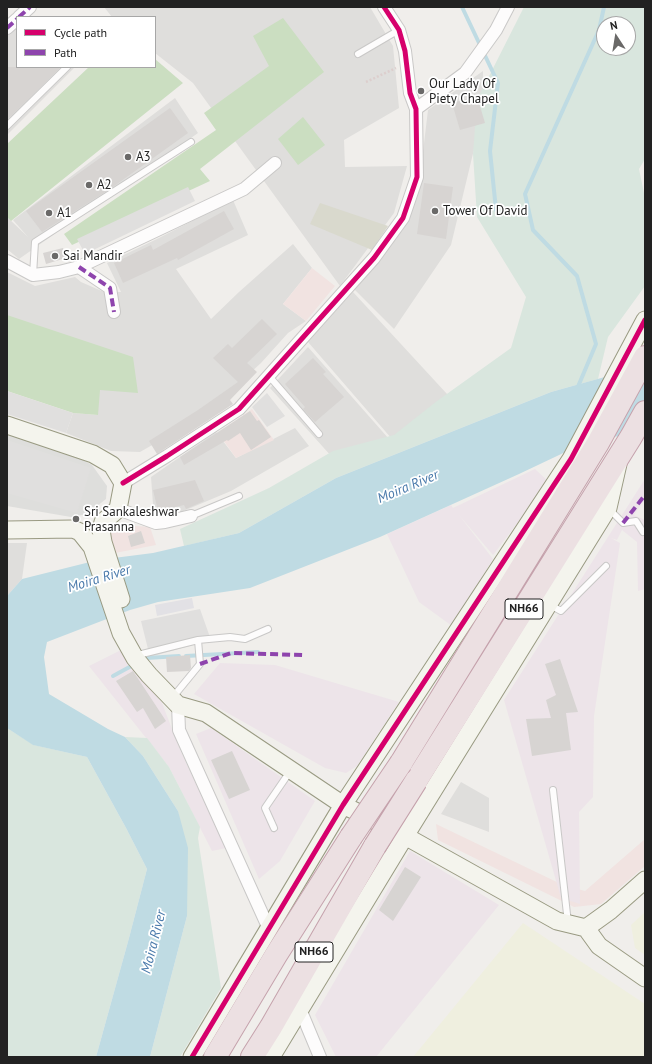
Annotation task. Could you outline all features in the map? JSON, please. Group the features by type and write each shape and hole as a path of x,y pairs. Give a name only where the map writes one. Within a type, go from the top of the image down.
{"highway":[{"name":"NH66","path":"215,1057 276,955 351,837 401,763 598,443 645,357"},
{"name":"NH66","path":"252,1057 275,1020 374,846 626,446 645,412"}],"street":[{"path":"20,16 30,7"},
{"path":"123,483 239,409 374,258 403,218 417,177 416,109 410,93 405,51 399,30 384,7"},
{"path":"416,109 465,74 496,30 508,7"},
{"path":"7,28 16,20"},
{"path":"7,262 33,275 59,272 78,267 244,189 275,163"},
{"path":"78,267 110,288 114,312"},
{"path":"192,1057 343,805 570,459 645,320"},
{"path":"7,426 93,454 112,465 123,483 118,509 103,522 89,527 73,529 7,530"},
{"path":"271,1057 405,836 608,508 626,446"},
{"path":"118,509 156,522 165,522 191,516"},
{"path":"103,522 97,545 135,658 149,675 175,701 206,713 343,805 405,836 557,921 586,928 599,946 645,978"},
{"path":"73,529 80,532 97,545"},
{"path":"126,631 142,654 149,675"},
{"path":"175,701 179,730 269,929"},
{"path":"586,928 611,910 645,880"},
{"path":"300,1009 320,1057"}],"lane":[{"path":"358,54 399,30"},
{"path":"7,126 66,68"},
{"path":"33,275 35,242 191,142"},
{"path":"269,376 319,434"},
{"path":"191,516 239,496"},
{"path":"608,508 623,523 636,520 643,532"},
{"path":"548,604 561,611 606,566"},
{"path":"142,654 198,640 230,637 245,639 268,629"},
{"path":"175,701 200,664 198,640"},
{"path":"274,828 265,808 291,770"},
{"path":"553,790 568,923"}],"path":[{"path":"366,82 407,63"}],"shaded area":[{"path":"104,7 370,7 393,46 399,108 344,140 345,167 407,166 394,213 340,286 193,83 156,54 156,16 111,16"},
{"path":"524,7 645,7 645,159 639,169 645,198 645,286 608,337 598,379 551,392 336,478 239,533 184,546 180,529 269,488 333,451 394,435 437,401 511,348 526,297 477,217 473,154 477,100"},
{"path":"16,21 16,68 74,68 7,135 7,29"},
{"path":"483,71 483,112 451,245 394,329 354,289 404,228 420,177 428,110"},
{"path":"175,98 198,133 19,259 7,249 7,217 28,237 13,220"},
{"path":"188,187 195,201 85,254 77,239"},
{"path":"233,200 248,235 176,269 211,319 293,244 312,268 283,304 306,321 288,333 261,363 203,416 140,452 111,451 66,433 73,413 98,415 7,315 7,272 35,286 75,277 81,282 104,292 121,292 107,263"},
{"path":"320,203 388,226 372,250 310,224"},
{"path":"312,268 335,286 306,321 283,304"},
{"path":"353,292 471,420 398,446 308,342"},
{"path":"308,347 389,439 332,457 270,388"},
{"path":"7,391 73,413 66,433 7,414"},
{"path":"267,393 285,416 267,427 252,407"},
{"path":"252,409 274,440 236,458 218,433"},
{"path":"295,428 309,446 231,491 181,512 154,518 151,477 216,432 236,458"},
{"path":"7,434 83,460 92,465 107,486 106,499 87,514 71,517 7,506"},
{"path":"7,440 91,468 77,513 7,493"},
{"path":"535,469 549,482 493,555 459,515 493,559 452,626 419,602 387,534 451,505 453,508"},
{"path":"645,479 645,499 634,515 645,520 645,589 638,591 637,542 622,530 617,540 611,538 620,543 594,716 593,797 579,812 580,904 561,898 504,700"},
{"path":"123,525 150,527 156,545 115,553 108,532"},
{"path":"7,543 27,543 22,579 7,596"},
{"path":"192,598 194,608 157,616 155,605"},
{"path":"200,609 211,640 150,657 141,621"},
{"path":"121,650 162,703 181,752 226,848 212,851 169,767 89,666"},
{"path":"220,663 275,665 399,702 357,766 346,773 325,768 194,694"},
{"path":"7,728 34,745 87,757 147,869 96,1057 7,1057"},
{"path":"211,728 315,801 280,861 259,879 196,734"},
{"path":"125,737 147,738 169,767 200,827 198,838 221,988 180,1057 150,1057 187,916 178,811 143,756"},
{"path":"461,782 489,798 489,832 441,814"},
{"path":"436,824 563,885 585,891 645,839 645,866 601,904 574,907 438,840"},
{"path":"410,851 499,905 376,1057 336,1057 315,1015"}],"green space":[{"path":"283,18 324,72 200,169 210,181 72,245 64,234 216,130 204,113 269,66 253,36"},
{"path":"156,60 183,83 11,221 7,217 7,144 88,68 156,68"},
{"path":"303,117 325,145 298,165 278,139"},
{"path":"7,315 133,357 138,393 100,390 98,415 73,413 7,391"},
{"path":"645,912 645,955 635,948 631,925"},
{"path":"523,923 645,1004 645,1057 413,1057"}],"water":[{"name":"Moira River","path":"645,374 645,433 622,435 576,447 380,537 250,588 158,602 130,610 47,642 44,657 49,694 108,729 125,737 143,756 178,811 188,848 187,916 150,1057 96,1057 147,869 87,757 33,745 7,728 7,596 22,579 98,560 153,553 239,533 336,478 551,392 612,375"}],"building":[{"path":"7,67 60,68 7,120"},
{"path":"477,96 485,123 460,130 452,103"},
{"path":"170,108 188,133 110,189 42,232 26,211"},
{"name":"Tower Of David","path":"424,183 453,187 446,239 417,234"},
{"path":"224,211 234,229 178,260 177,258 123,283 114,263 151,245 153,250"},
{"name":"Sai Mandir","path":"63,248 66,258 46,264 43,253"},
{"path":"262,319 277,334 247,363 257,372 230,400 233,404 157,454 149,441 198,410 238,382 213,358 228,344 232,348"},
{"path":"313,358 326,372 323,374 344,397 315,422 303,409 305,407 285,384"},
{"path":"250,411 257,421 259,420 271,437 251,450 240,433 184,465 180,457"},
{"path":"195,480 204,501 186,509 184,505 158,511 153,490"},
{"path":"141,531 145,543 131,547 128,536"},
{"path":"190,655 191,668 189,671 167,672 166,657"},
{"path":"560,659 578,712 566,713 571,750 532,756 526,719 551,718 546,700 556,695 545,664"},
{"path":"133,671 166,721 155,729 143,708 137,712 116,681"},
{"path":"232,751 250,790 229,799 211,760"},
{"path":"405,867 421,877 393,921 379,910"}],"waterway":[{"path":"462,7 498,83 490,151 496,210"},
{"path":"577,389 596,344 577,276 533,230 525,194 599,30 604,7"},
{"path":"186,656 258,652"},
{"path":"143,660 147,658 179,656"},
{"path":"113,676 135,664"}],"marked path":[{"path":"20,16 30,7"},
{"path":"7,28 16,20"},
{"path":"79,267 110,288 114,312"},
{"path":"623,523 645,495"},
{"path":"200,664 231,653 303,655"}],"cycle path":[{"path":"123,483 239,409 374,258 403,218 417,177 416,109 410,93 405,51 399,30 384,7"},
{"path":"192,1057 343,805 571,459 645,320"}],"place":[{"name":"Our Lady Of Piety Chapel","path":"421,91"},
{"name":"A3","path":"128,157"},
{"name":"A2","path":"89,185"},
{"name":"Tower Of David","path":"435,211"},
{"name":"A1","path":"49,213"},
{"name":"Sai Mandir","path":"55,256"},
{"name":"Sri Sankaleshwar Prasanna","path":"76,519"}]}
